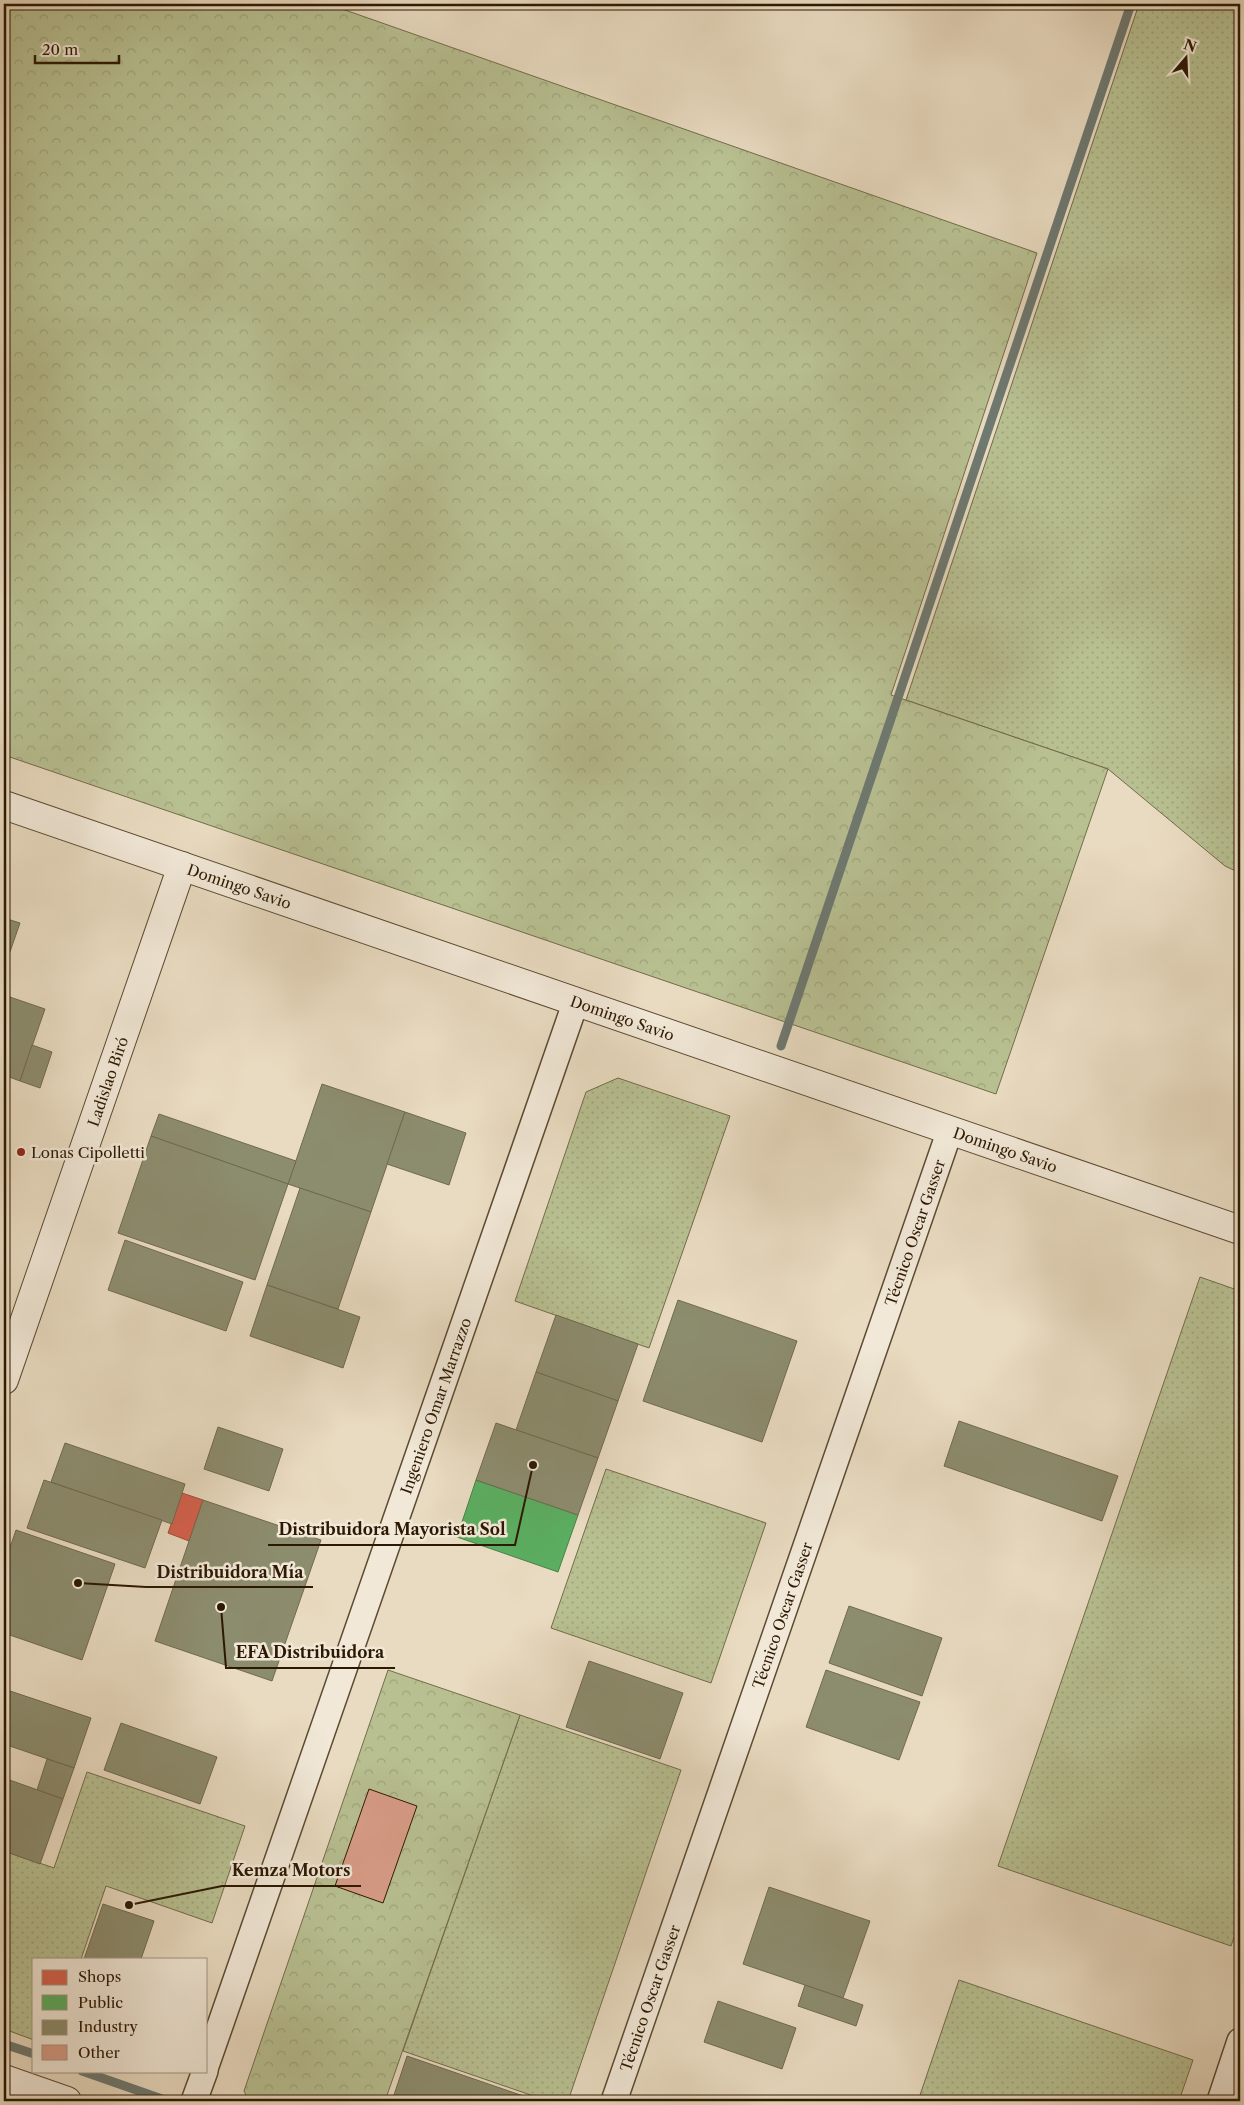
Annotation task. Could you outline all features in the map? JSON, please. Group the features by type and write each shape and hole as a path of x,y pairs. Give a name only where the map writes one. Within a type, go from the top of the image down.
{"street":[{"name":"Domingo Savio","path":"4,805 1240,1230"},
{"name":"Ladislao Biró","path":"4,1380 182,866"},
{"name":"Ingeniero Omar Marrazzo","path":"208,2060 576,1001"},
{"name":"Técnico Oscar Gasser","path":"614,2101 950,1130"},
{"path":"1220,2101 1240,2042"},
{"path":"194,2101 205,2072"},
{"path":"4,2079 67,2101"}],"green space":[{"path":"4,4 328,4 1037,253 891,695 1108,769 996,1094 4,755"},
{"path":"1139,4 1240,4 1240,873 1225,866 1108,769 906,700"},
{"path":"618,1078 730,1116 649,1348 515,1301 586,1092"},
{"path":"1200,1277 1240,1291 1240,1921 1231,1946 998,1866"},
{"path":"606,1469 766,1523 711,1683 551,1628"},
{"path":"388,1670 520,1715 385,2101 249,2101 244,2091"},
{"path":"520,1715 681,1770 568,2101 548,2101 403,2051"},
{"path":"87,1772 245,1826 212,1923 106,1886 81,1958 32,1958 32,2039 4,2029 4,1851 54,1868"},
{"path":"959,1980 1193,2060 1179,2101 918,2101"}],"building: Shops":[{"path":"182,1493 203,1500 189,1541 168,1533"}],"building: Public":[{"path":"476,1480 578,1515 558,1572 457,1537"}],"building: Industry":[{"path":"4,918 20,923 4,969"},
{"path":"4,995 45,1009 20,1081 4,1075"},
{"path":"32,1045 52,1052 40,1088 20,1081"},
{"path":"322,1084 405,1112 371,1212 288,1184"},
{"path":"405,1112 466,1133 449,1185 387,1164"},
{"path":"159,1114 296,1161 288,1184 151,1136"},
{"path":"151,1136 288,1184 255,1280 118,1233"},
{"path":"300,1188 371,1212 338,1309 267,1285"},
{"path":"125,1240 243,1282 226,1331 108,1290"},
{"path":"267,1285 360,1317 343,1368 250,1336"},
{"path":"678,1300 797,1341 762,1442 643,1401"},
{"path":"556,1315 638,1344 618,1401 536,1372"},
{"path":"536,1372 618,1401 598,1458 516,1430"},
{"path":"959,1421 1118,1476 1102,1521 944,1466"},
{"path":"496,1423 598,1458 578,1515 476,1480"},
{"path":"218,1427 283,1449 269,1491 204,1469"},
{"path":"65,1443 185,1484 172,1524 51,1482"},
{"path":"44,1480 162,1520 145,1568 27,1528"},
{"path":"203,1500 321,1540 272,1681 155,1641"},
{"path":"16,1530 115,1564 82,1660 4,1633 4,1565"},
{"path":"849,1606 942,1638 922,1696 829,1663"},
{"path":"589,1661 683,1693 660,1759 566,1727"},
{"path":"826,1670 920,1702 899,1760 806,1727"},
{"path":"4,1689 91,1718 74,1768 4,1744"},
{"path":"121,1723 217,1757 200,1804 104,1770"},
{"path":"47,1759 74,1768 63,1799 37,1790"},
{"path":"4,1778 63,1799 40,1864 4,1851"},
{"path":"769,1887 870,1921 843,1998 743,1964"},
{"path":"103,1904 154,1921 141,1958 84,1958"},
{"path":"805,1985 863,2005 856,2026 798,2006"},
{"path":"718,2001 796,2028 782,2069 704,2042"},
{"path":"407,2056 538,2101 392,2101"}],"building: Other":[{"path":"369,1789 417,1806 383,1903 335,1886"}],"waterway":[{"path":"781,1046 1131,4"},
{"path":"4,2044 32,2053"},
{"path":"85,2072 162,2099"}],"place":[{"name":"Lonas Cipolletti","path":"21,1152"},
{"name":"Distribuidora Mayorista Sol","path":"533,1465"},
{"name":"Distribuidora Mía","path":"78,1583"},
{"name":"EFA Distribuidora","path":"221,1607"},
{"name":"Kemza Motors","path":"129,1905"}]}
